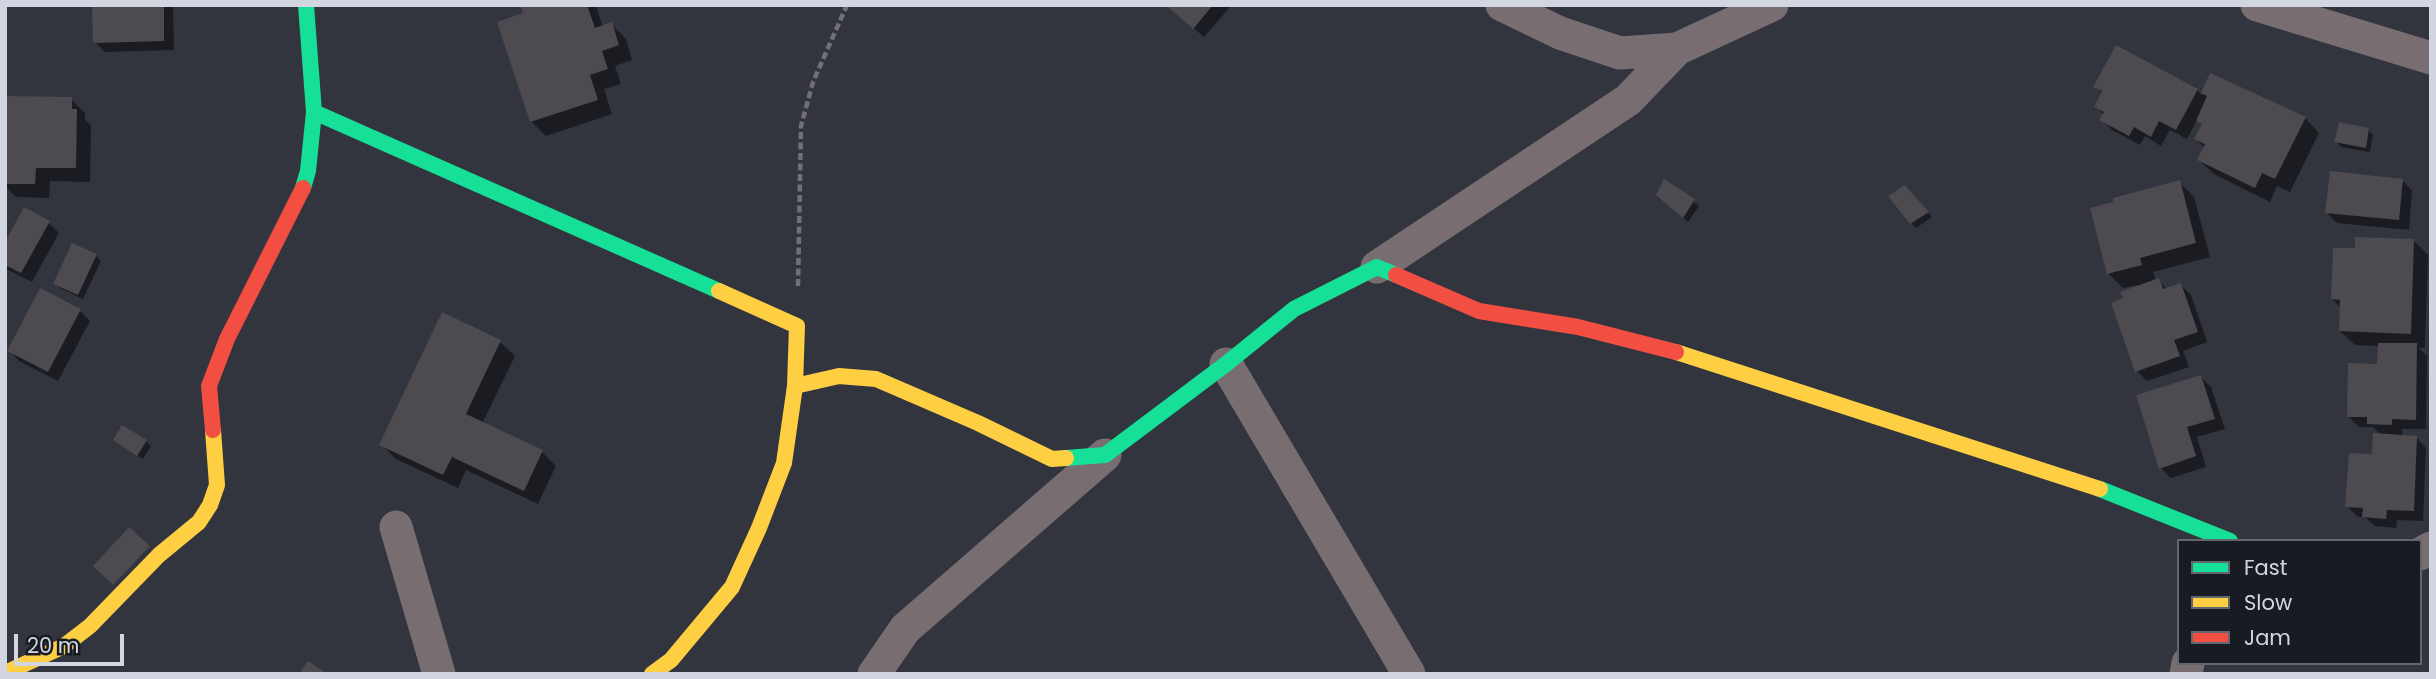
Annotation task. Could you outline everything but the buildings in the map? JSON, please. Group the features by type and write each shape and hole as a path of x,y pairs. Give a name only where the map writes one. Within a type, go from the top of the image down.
{"street":[{"path":"5,673 64,646 90,626 159,555 199,522 210,505 217,485 209,386 243,305 302,192 308,171 314,112 306,5"},
{"path":"1502,5 1560,33 1620,53 1677,49 1772,5"},
{"path":"2257,5 2431,58"},
{"path":"874,674 905,629 1105,454 1226,364 1294,309 1377,267 1628,100 1677,49"},
{"path":"314,112 796,326 795,386 784,463 759,528 732,587 671,660 652,674"},
{"path":"1377,267 1479,311 1578,327 1684,354 1849,407 2101,489 2224,539"},
{"path":"1226,364 1409,674"},
{"path":"795,386 839,376 876,379 978,423 1052,459 1105,454"},
{"path":"396,527 439,674"}],"path":[{"path":"796,326 801,126 813,82 847,5"}],"traffic: fast":[{"path":"303,188 308,171 314,112 306,5"},
{"path":"314,112 719,291"},
{"path":"1066,458 1105,455 1294,309 1377,267 1396,275"},
{"path":"2100,489 2225,539"}],"traffic: slow":[{"path":"652,674 671,660 732,587 784,463 795,386 797,326 719,291"},
{"path":"1676,352 2100,489"},
{"path":"795,386 839,376 876,379 978,423 1052,459 1066,458"},
{"path":"5,673 64,646 90,626 159,555 199,522 210,505 217,485 213,430"}],"traffic: jam":[{"path":"213,430 209,386 227,339 303,188"},
{"path":"1396,275 1479,311 1578,327 1676,352"}]}
